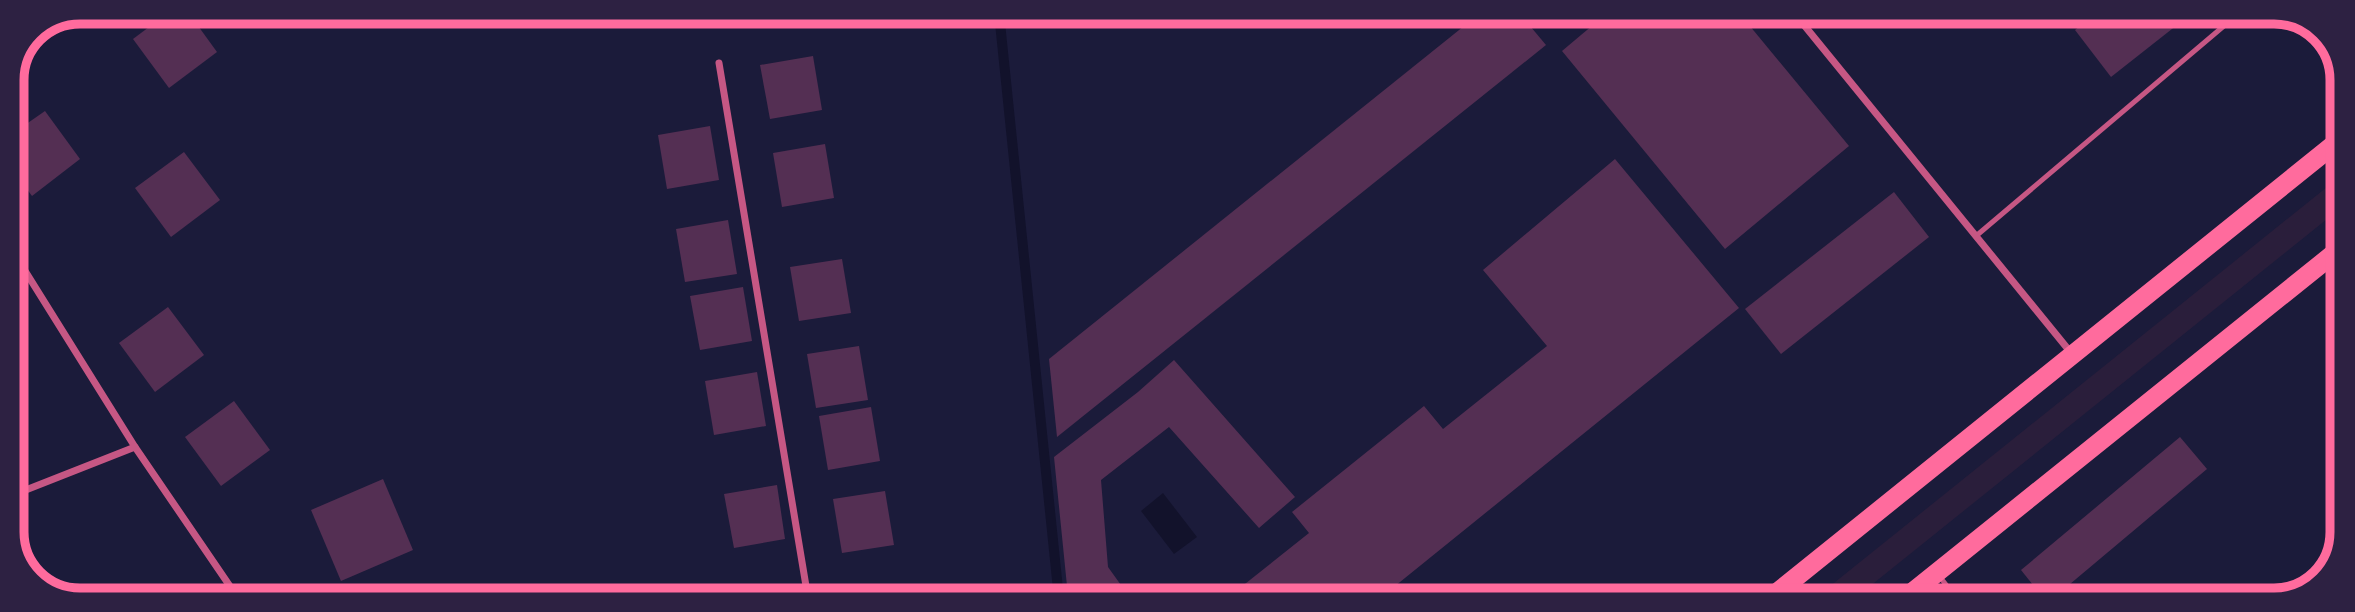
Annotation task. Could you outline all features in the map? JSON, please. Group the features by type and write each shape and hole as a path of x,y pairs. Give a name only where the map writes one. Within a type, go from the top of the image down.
{"highway":[{"path":"1783,588 2330,148"},
{"path":"1918,588 2330,257"}],"street":[{"path":"1803,24 2073,355"},
{"path":"719,62 806,588"},
{"path":"24,270 135,447 231,588"},
{"path":"25,490 135,447"}],"lane":[{"path":"1976,236 2226,24"},
{"path":"1937,573 1949,588"}],"shaded area":[{"path":"2330,185 2330,217 1868,588 1828,588"},
{"path":"1163,493 1197,537 1174,554 1141,511"}],"building":[{"path":"153,24 197,24 217,52 169,88 133,39"},
{"path":"1467,24 1528,24 1546,45 1057,437 1049,359"},
{"path":"1594,24 1748,24 1849,146 1725,249 1562,51"},
{"path":"2082,24 2178,24 2111,77 2075,30"},
{"path":"813,56 822,110 770,119 760,65"},
{"path":"45,111 80,159 32,196 24,186 24,126"},
{"path":"710,126 719,180 667,189 658,135"},
{"path":"825,144 834,198 782,207 773,153"},
{"path":"184,152 220,200 171,237 135,188"},
{"path":"1615,159 1739,308 1393,588 1240,588 1309,533 1292,512 1424,406 1443,429 1547,346 1483,270"},
{"path":"1894,192 1929,237 1781,354 1745,309"},
{"path":"728,220 737,274 685,282 676,229"},
{"path":"842,259 851,313 799,321 790,267"},
{"path":"743,287 752,341 700,350 690,296"},
{"path":"168,307 204,355 155,392 119,343"},
{"path":"859,346 868,400 816,408 807,354"},
{"path":"1174,360 1295,497 1259,528 1169,427 1101,480 1108,567 1123,588 1069,588 1054,457 1138,392"},
{"path":"757,372 766,426 714,435 705,381"},
{"path":"234,401 270,450 221,486 185,437"},
{"path":"871,407 880,461 828,470 819,416"},
{"path":"2180,437 2207,469 2065,588 2035,588 2021,570"},
{"path":"383,479 413,550 341,581 311,510"},
{"path":"777,485 785,539 734,548 724,494"},
{"path":"885,491 894,545 842,553 833,499"},
{"path":"793,584 794,588 767,588"}],"waterway":[{"path":"1000,24 1058,588"}]}
